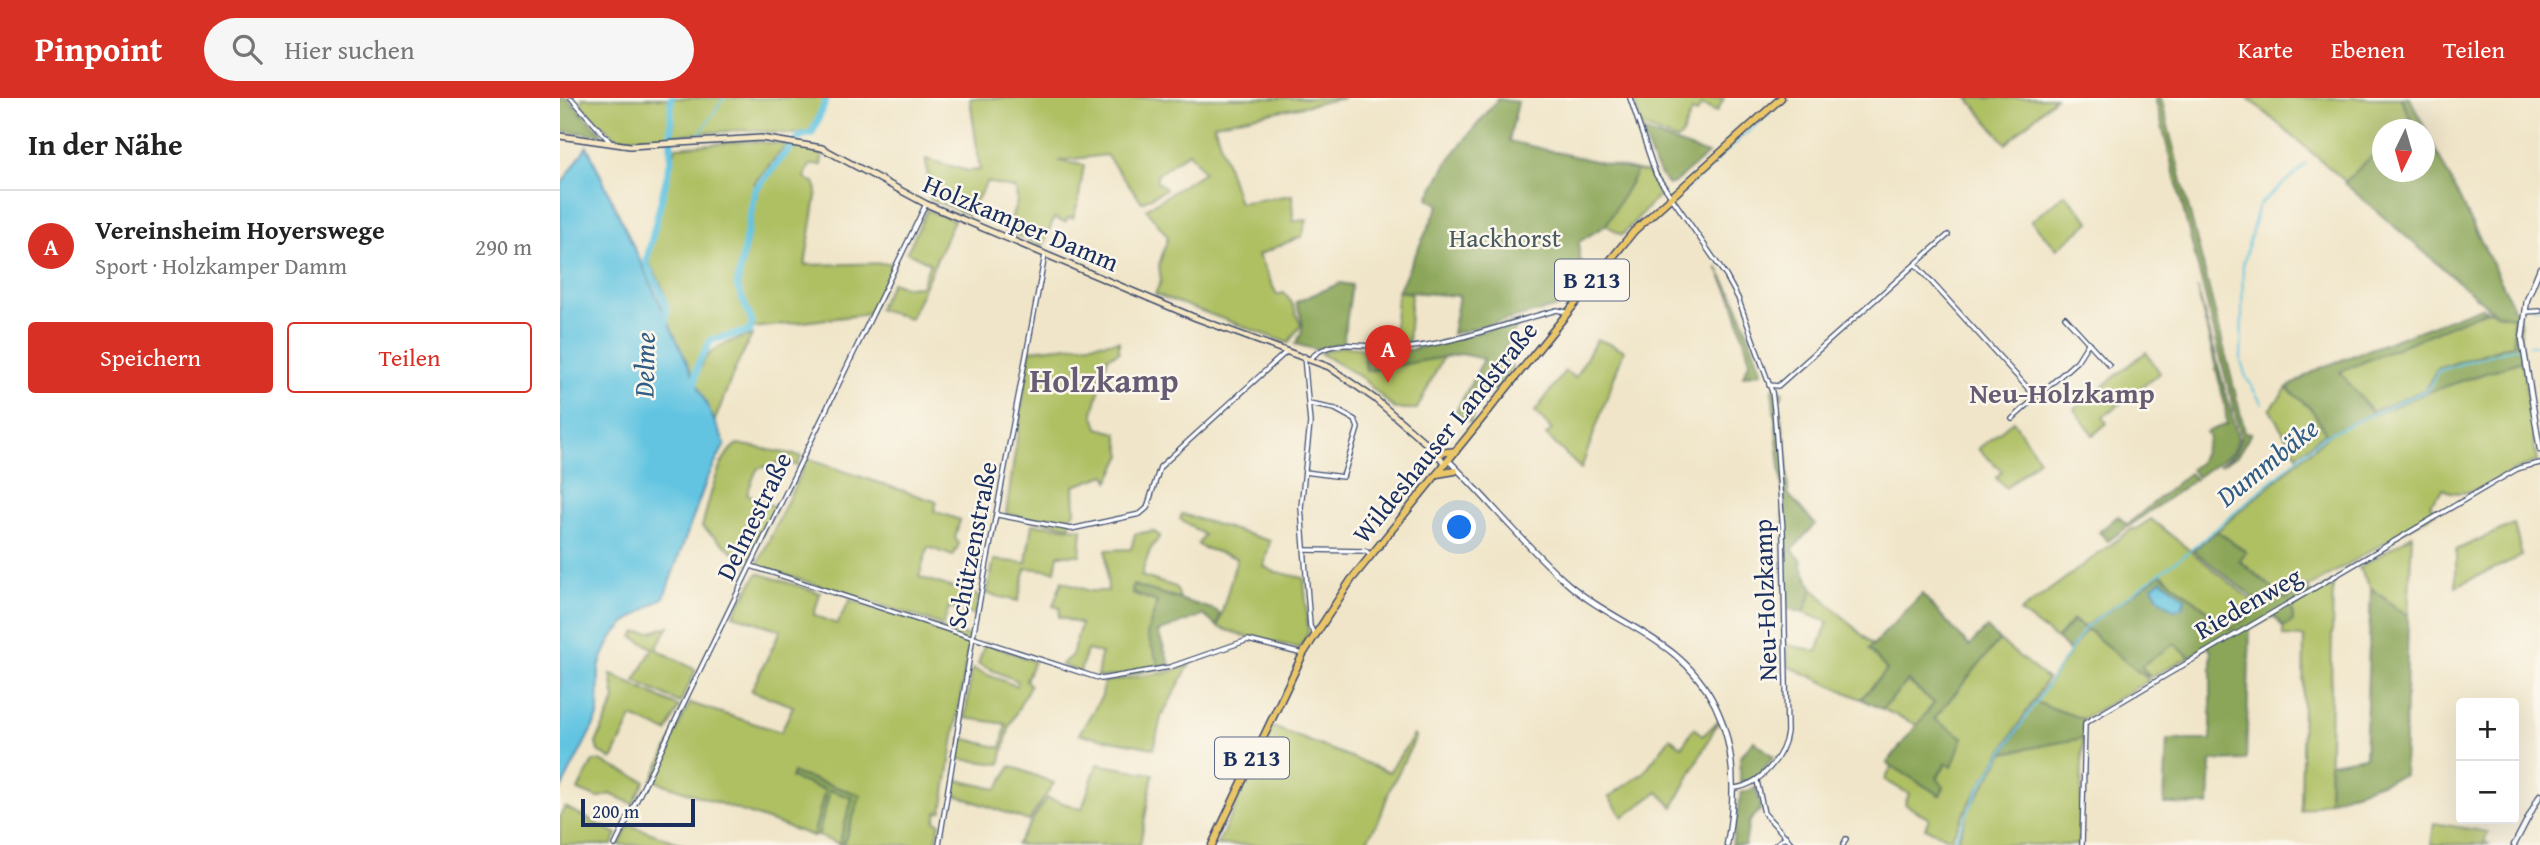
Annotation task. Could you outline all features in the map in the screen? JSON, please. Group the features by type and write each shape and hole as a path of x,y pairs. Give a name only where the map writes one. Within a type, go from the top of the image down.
{"main road":[{"name":"Wildeshauser Landstraße","path":"1212,845 1303,654 1314,634 1371,555 1634,231 1781,98"},
{"name":"Holzkamper Damm","path":"560,136 611,144 667,144 730,138 787,140 822,148 926,204 1196,318 1311,358 1364,391 1447,462"},
{"path":"1438,453 1456,451"},
{"path":"1437,474 1457,472"}],"street":[{"path":"571,98 611,139 611,144"},
{"name":"Neu-Holzkamp","path":"1630,98 1648,157 1670,197 1726,276 1743,311 1769,385 1778,442 1783,531 1788,724 1782,749 1757,781"},
{"name":"Delmestraße","path":"615,845 926,204"},
{"path":"1769,385 1778,386 1948,235"},
{"name":"Schützenstraße","path":"939,845 973,636 998,515 1045,254"},
{"path":"1916,265 2035,396"},
{"path":"2540,268 2524,312 2524,353 2540,450"},
{"path":"1311,358 1320,351 1344,344 1409,348 1557,310 1566,312"},
{"path":"2524,312 2540,311"},
{"path":"2065,317 2109,365"},
{"path":"2012,419 2077,361 2090,342"},
{"path":"998,515 1071,529 1140,514 1147,508 1160,467 1287,350"},
{"path":"1304,355 1302,362 1310,423 1301,507 1310,626 1314,634"},
{"path":"1305,472 1343,477 1358,425 1335,409 1308,404"},
{"path":"1447,462 1566,582 1593,605 1675,654 1695,676 1723,726 1730,747 1735,788 1727,845"},
{"name":"Riedenweg","path":"2082,845 2085,723 2493,482 2519,468 2540,463"},
{"path":"1305,550 1366,551 1371,555"},
{"path":"751,566 1101,679 1170,667 1248,640 1303,654"},
{"path":"1735,788 1757,781 1764,813 1793,845"},
{"path":"2514,845 2540,795"},
{"path":"1775,845 1786,836"},
{"path":"1843,845 1846,839"}],"green space":[{"path":"560,98 567,98 603,135 560,131"},
{"path":"582,98 669,98 672,137 617,138 582,107"},
{"path":"672,98 825,98 811,131 791,134 746,130 674,135"},
{"path":"970,98 1344,98 1214,124 1239,203 1292,195 1293,221 1307,220 1302,236 1258,255 1277,295 1284,293 1292,303 1301,325 1288,343 1155,294 1161,281 1159,265 1168,237 1146,209 1204,172 1189,152 1158,174 1156,181 1166,189 1142,202 1106,155 1058,161 1084,165 1078,203 1073,218 1069,217 1065,222 1054,218 1043,246 1006,232 1017,202 1016,189 987,182 968,215 930,199 926,159 968,171 980,170"},
{"path":"1634,98 1724,98 1717,112 1701,105 1697,113 1692,111 1681,137 1676,140 1641,126"},
{"path":"1968,98 2055,98 2006,144"},
{"path":"2155,98 2161,98 2245,432 2251,433 2237,456 2219,466 2234,454 2241,437"},
{"path":"2248,98 2400,98 2411,119 2372,119 2372,156 2346,182"},
{"path":"2401,98 2410,98 2420,119 2411,119"},
{"name":"Hackhorst","path":"1498,99 1518,102 1509,141 1637,171 1606,225 1579,242 1579,257 1583,264 1596,265 1557,307 1452,334 1459,296 1398,291 1439,205 1428,198 1449,159"},
{"path":"1642,131 1708,154 1668,185 1655,166"},
{"path":"745,141 787,144 755,182 752,194 735,286 751,321 749,330 717,336 709,343 702,354 694,379 665,330 666,298 649,262 648,249 676,147"},
{"path":"794,145 823,152 821,165 810,165 805,176 807,180 814,182 817,190 805,265 894,263 869,314 753,328 753,320 739,287 755,204 760,185"},
{"path":"2435,148 2520,320 2522,361 2428,392 2426,389 2437,369 2514,344 2513,317 2496,314 2344,183 2372,156 2372,182 2435,182"},
{"path":"1637,171 1651,173 1662,192 1622,235 1606,225"},
{"path":"2065,194 2090,222 2057,249 2031,221"},
{"path":"927,210 954,220 910,319 878,309 892,282 905,287 921,286 930,263 907,252"},
{"path":"1717,267 1737,303 1762,372 1743,376 1750,361 1733,301"},
{"path":"1340,283 1352,285 1343,343 1317,350 1295,344 1302,328 1296,302"},
{"path":"2197,288 2238,438 2232,453 2197,477 2191,469 2199,463 2209,438 2206,432 2227,424"},
{"path":"1398,291 1411,293 1408,346 1392,345"},
{"path":"2481,307 2487,310 2340,372 2373,414 2327,435 2312,410 2287,388 2318,369"},
{"path":"2487,310 2513,317 2514,344 2437,369 2426,389 2372,412 2339,372"},
{"name":"Hackhorst","path":"1520,321 1503,352 1503,358 1514,368 1496,390 1490,388 1475,408 1471,423 1455,413 1484,359 1461,354 1366,371 1363,349 1410,350"},
{"path":"752,335 735,369 708,438 687,420 698,374 709,354 733,340"},
{"path":"1597,339 1624,350 1581,469 1546,435 1552,430 1535,412 1565,371 1575,378"},
{"path":"1119,341 1119,352 1108,357 1093,413 1098,428 1117,433 1122,455 1109,481 1106,475 1074,486 1075,512 1070,517 1070,526 1006,514 1030,350"},
{"path":"1344,346 1363,349 1366,370 1443,357 1417,409 1395,409 1362,378 1320,353"},
{"path":"2146,352 2160,373 2103,417 2107,423 2093,435 2074,409"},
{"path":"2522,361 2537,462 2478,489 2454,493 2443,489 2430,504 2435,513 2287,600 2239,560 2246,552 2217,531 2332,432 2428,392"},
{"path":"1778,387 1783,393 1778,401 1786,445 1788,494 1815,524 1792,550 1802,561 1801,565 1813,589 1804,613 1786,608 1783,495 1772,389"},
{"path":"2287,388 2312,410 2326,432 2297,455 2270,410"},
{"path":"2013,421 2039,459 2006,488 1996,478 2002,471 1978,449"},
{"path":"738,444 801,456 797,466 784,461 757,469 747,494 777,508 747,563 702,527 719,469 731,449"},
{"path":"807,459 937,502 934,511 960,520 955,538 959,544 953,556 928,547 919,577 979,596 975,615 949,607 943,625 757,566"},
{"path":"2189,473 2195,479 2108,541 2099,532 2118,516 2127,525"},
{"path":"1182,514 1270,541 1264,566 1272,571 1304,578 1308,632 1300,648 1218,627 1237,558 1201,547 1198,544 1204,535 1180,519"},
{"path":"2151,519 2261,608 2231,629 2161,574 2084,627 2073,619 2056,639 2020,612 2132,529"},
{"path":"1032,524 1082,529 1080,555 1058,555 1055,571 1026,568 1018,601 987,594 994,560 1026,563"},
{"path":"2514,524 2522,556 2456,586 2456,550"},
{"path":"1153,531 1160,536 1150,550 1141,576 1176,587 1180,598 1133,586 1132,593 1157,602 1147,634 1160,668 1122,676 1097,677 1101,653 1087,650 1080,672 1061,665 1072,655 1081,624 1059,617 1060,608 1053,606 1062,581 1089,591 1108,591 1106,550 1131,549 1135,534"},
{"path":"2217,531 2246,552 2239,561 2287,600 2307,586 2311,594 2292,608 2293,621 2283,627 2274,616 2250,629 2246,760 2211,761 2209,805 2164,804 2167,740 2211,740 2211,652 2208,646 2190,657 2174,644 2141,666 2150,677 2137,671 2087,629 2069,651 2057,639 2073,621 2084,628 2161,574 2231,629 2264,606 2193,550"},
{"path":"2412,535 2408,617 2371,588 2359,568"},
{"path":"758,573 820,593 814,615 837,624 850,600 970,637 942,811 937,812 935,821 940,823 936,845 843,845 860,795 793,773 791,778 825,790 813,836 652,780 690,703 781,732 793,706 751,691 781,630 733,615"},
{"path":"2333,581 2329,801 2301,811 2304,637 2283,636 2283,627 2293,621 2292,608"},
{"path":"1133,585 1215,610 1220,614 1218,627 1203,615 1158,632 1170,665 1160,668 1147,634 1157,602 1132,592"},
{"path":"2371,588 2408,617 2404,775 2329,801 2330,763 2365,757"},
{"path":"1813,589 1873,645 1870,649 1887,670 1861,699 1788,666 1788,645 1817,651 1828,622 1804,613"},
{"path":"1922,594 1969,646 1987,628 1999,640 1934,719 1963,737 1952,767 1946,763 1937,778 1944,787 1940,795 1887,763 1934,703 1908,681 1882,709 1861,699 1887,670 1869,649"},
{"path":"669,626 656,649 696,670 680,703 635,681 653,648 633,637 636,632 652,632"},
{"path":"2086,629 2149,680 2083,719 2035,702"},
{"path":"1999,640 2047,679 1970,802 1951,839 1925,828 1929,819 1905,804 1909,794 1885,780 1892,766 1939,795 1937,778 1946,763 1952,766 1933,719"},
{"path":"985,643 1034,661 1026,680 1030,685 1010,725 1000,764 958,759 962,738 1001,748 1006,724 965,718 972,669 1017,686 1018,681 978,664"},
{"path":"2174,644 2190,657 2150,677 2141,666"},
{"path":"1190,664 1161,717 1154,748 1079,734 1102,696 1104,682 1169,672"},
{"path":"611,674 679,707 667,732 632,717 612,760 598,751 596,743 615,700"},
{"path":"1907,681 1934,703 1917,725 1882,709"},
{"path":"2035,702 2083,719 2083,738 2004,753"},
{"path":"1719,720 1673,807 1658,792 1623,817 1609,797 1643,773 1670,738 1682,746 1694,728 1703,736"},
{"path":"1273,727 1389,772 1414,735 1416,737 1390,789 1379,820 1364,845 1217,845"},
{"path":"2083,738 2079,845 1956,845 1968,811 2004,753"},
{"path":"1754,741 1774,757 1755,779 1740,782 1740,757"},
{"path":"593,761 600,761 645,781 633,804 610,794 598,798 578,790"},
{"path":"1097,764 1153,774 1140,845 1016,845 1047,798 1082,809"},
{"path":"1011,766 1054,783 1029,821 953,794 957,780 997,789"},
{"path":"793,773 861,795 843,845 839,844 852,798 830,790 818,836 813,836 825,790 791,778"},
{"path":"1756,788 1761,809 1749,822 1745,845 1732,845 1741,793"},
{"path":"830,790 853,798 839,844 818,836"},
{"path":"565,807 617,834 612,845 560,845 560,816"},
{"path":"2434,823 2488,832 2484,842 2490,844 2431,845"},
{"path":"629,825 684,845 619,845"}],"water":[{"path":"587,146 725,444 707,479 664,597 625,623 612,637 599,667 598,717 560,791 560,186"},
{"path":"2162,580 2185,598 2182,608 2174,610 2158,597 2152,586"}],"waterway":[{"name":"Delme","path":"664,329 665,302 646,263 671,160 671,98"},
{"path":"694,136 701,132 724,98"},
{"path":"694,387 698,364 711,340 750,331 752,322 737,286 755,190 800,136 812,133 827,98"},
{"path":"1774,109 1786,98"},
{"path":"1741,138 1771,112"},
{"path":"673,137 689,136"},
{"path":"1722,155 1739,141"},
{"path":"1676,198 1720,158"},
{"path":"2259,205 2306,164"},
{"path":"2258,208 2243,265 2241,361 2246,377 2262,404"},
{"path":"2533,308 2540,308"},
{"name":"Dummbäke","path":"2528,346 2540,345"},
{"name":"Dummbäke","path":"2192,549 2324,436 2427,390 2438,371 2520,346"},
{"name":"Dummbäke","path":"1952,845 1981,785 2086,627 2190,551"}],"place":[{"name":"Vereinsheim Hoyerswege","path":"1388,383"}],"district":[{"name":"Holzkamp","path":"1104,380"},
{"name":"Neu-Holzkamp","path":"2062,393"}]}
